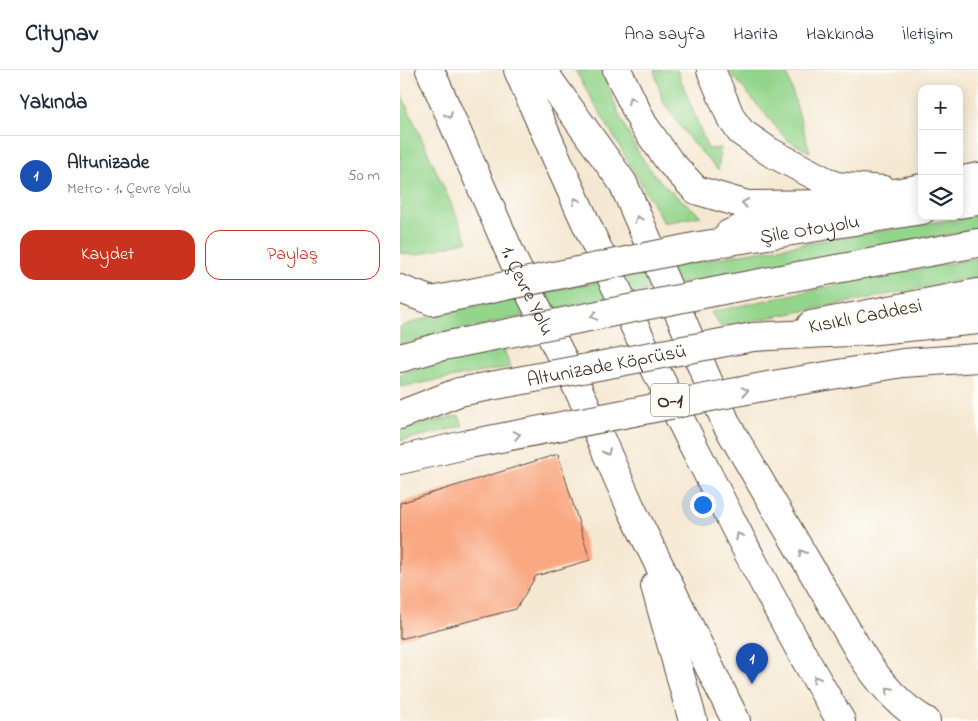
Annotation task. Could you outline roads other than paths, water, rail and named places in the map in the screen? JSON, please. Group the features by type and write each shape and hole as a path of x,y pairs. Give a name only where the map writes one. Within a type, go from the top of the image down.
{"main road":[{"name":"1. Çevre Yolu","path":"430,70 515,264 583,399 631,508"},
{"name":"O-1","path":"518,70 561,169 663,388 812,672 840,721"},
{"path":"542,70 623,183 727,425 859,651 874,674 894,696 926,721"},
{"path":"616,70 643,124 669,161 696,190 748,205 829,204 915,197"},
{"path":"711,70 731,118 741,132 770,152 835,186 915,197"},
{"path":"963,180 978,177"},
{"name":"Şile Otoyolu","path":"699,246 915,197"},
{"path":"963,203 978,201"},
{"path":"400,311 432,301 699,246 745,227 829,204"},
{"path":"400,358 439,347 728,289 978,243"},
{"path":"400,289 432,301"},
{"name":"Kısıklı Caddesi","path":"753,337 978,293"},
{"path":"753,337 867,331 978,320"},
{"name":"Altunizade Köprüsü","path":"459,392 753,337"},
{"path":"400,460 469,444 773,385 903,364 978,358"},
{"path":"400,402 459,392"},
{"path":"400,415 459,392"},
{"path":"631,508 685,685 693,721"},
{"path":"631,508 736,721"}],"place":[{"name":"Altunizade","path":"752,684"}]}
